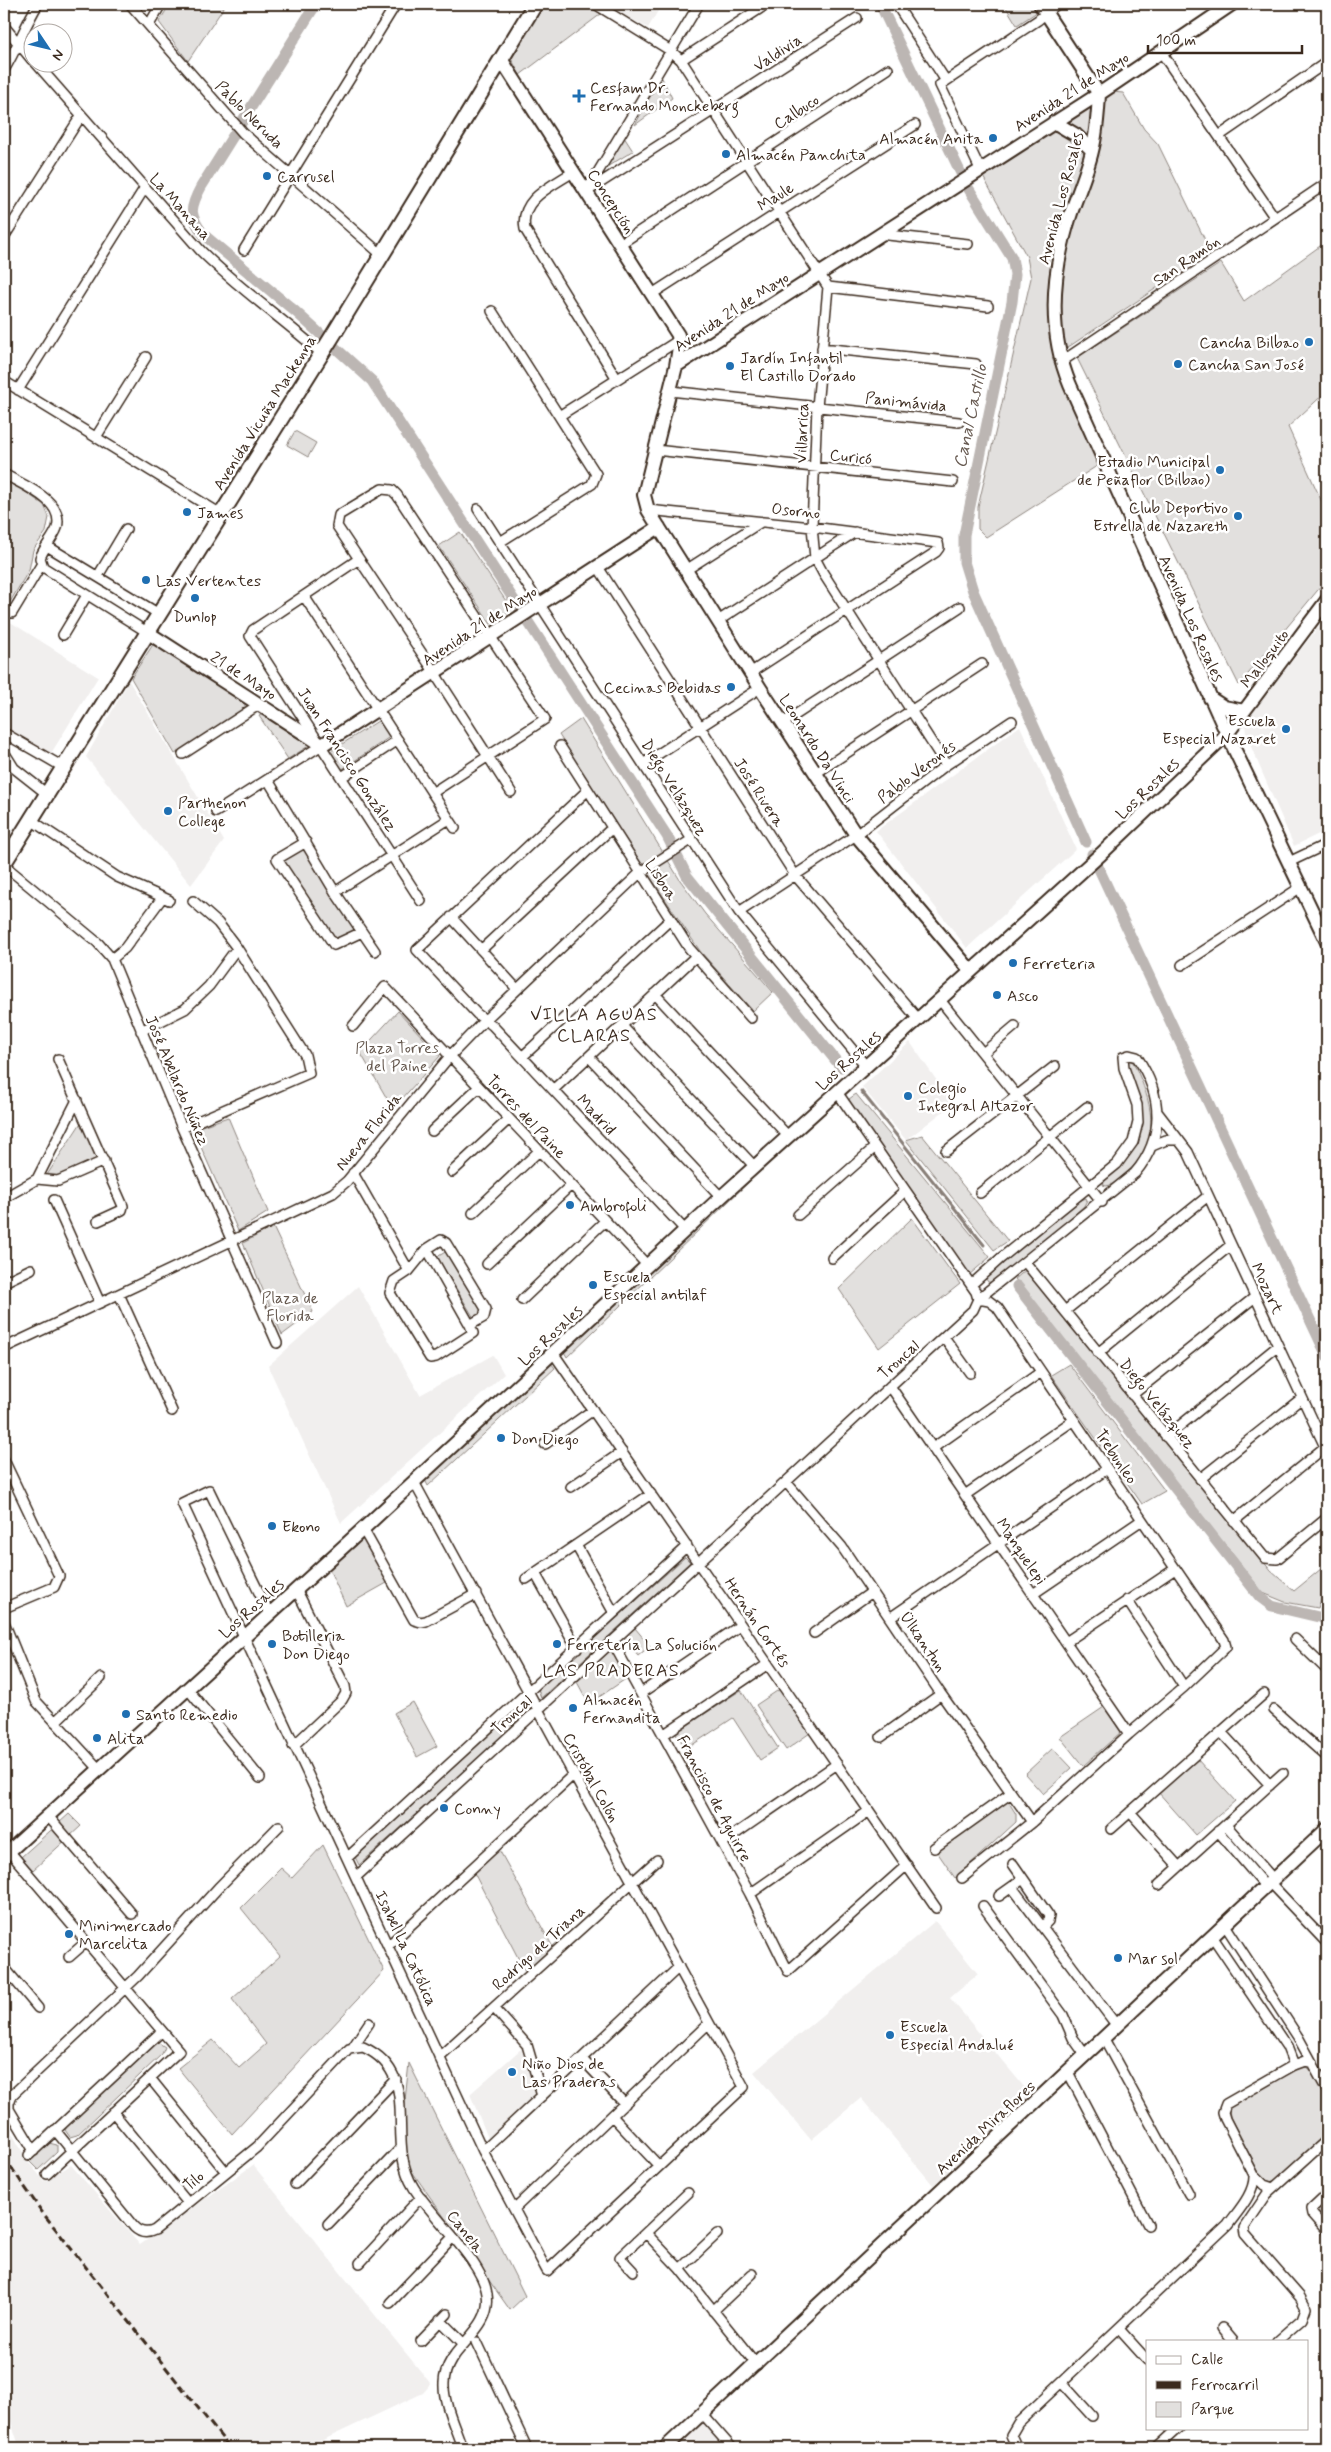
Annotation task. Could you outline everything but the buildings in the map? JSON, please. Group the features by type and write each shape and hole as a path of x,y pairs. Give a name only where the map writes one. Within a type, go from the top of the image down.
{"main road":[{"name":"Avenida Vicuña Mackenna","path":"5,860 335,332 535,4"}],"street":[{"path":"4,70 23,29 38,4"},
{"name":"Pablo Neruda","path":"130,4 243,132 382,255"},
{"path":"149,25 161,4"},
{"path":"244,250 396,4"},
{"path":"595,4 671,51 681,60 780,210 828,287 988,306"},
{"path":"586,192 699,4"},
{"path":"681,60 767,4"},
{"path":"896,4 943,83 976,172"},
{"path":"943,83 1043,8 1057,4"},
{"name":"Avenida 21 de Mayo","path":"322,745 659,527 648,510 644,495 676,366 1099,94 1232,4"},
{"path":"1043,8 1099,94"},
{"name":"Valdivia","path":"586,192 858,18"},
{"path":"4,26 22,48"},
{"path":"1161,52 1275,218"},
{"name":"Concepción","path":"501,59 675,329 679,340"},
{"path":"1219,136 1327,62"},
{"name":"Calbuco","path":"620,244 888,69"},
{"name":"La Manana","path":"44,72 176,226 223,273 291,326 321,353"},
{"name":"Avenida Los Rosales","path":"1099,94 1092,150 1065,232 1057,270 1054,318 1061,362 1210,698 1301,888 1323,925 1327,942"},
{"path":"4,237 81,116"},
{"path":"1054,122 1076,135 1092,150"},
{"name":"Maule","path":"652,294 915,125"},
{"path":"573,172 530,203 524,218 525,229 617,379"},
{"name":"San Ramón","path":"1061,362 1327,183"},
{"path":"18,390 144,189"},
{"path":"879,234 968,244"},
{"name":"Villarrica","path":"828,287 817,407 814,467 812,527 815,558 946,765"},
{"path":"492,311 594,470 596,478 592,484 500,542"},
{"path":"560,416 679,340"},
{"path":"676,366 679,340"},
{"path":"822,348 976,364"},
{"path":"96,437 146,357"},
{"path":"4,381 221,514"},
{"name":"Panimávida","path":"670,391 959,422"},
{"name":"Curicó","path":"655,450 953,482"},
{"path":"4,474 53,506 57,516 57,525 40,558 41,565 12,613"},
{"path":"432,793 488,756 545,720 492,636 397,495 389,489 379,490 339,516 337,526 435,673 488,756 511,792"},
{"name":"Diego Velázquez","path":"478,509 500,542 537,607 642,764 687,842 739,912 866,1066"},
{"name":"Osorno","path":"648,510 933,541 939,545 936,552 847,610"},
{"path":"686,570 761,522"},
{"name":"Leonardo Da Vinci","path":"659,527 750,673 856,834 971,971"},
{"path":"98,576 126,529"},
{"path":"718,621 855,532"},
{"path":"47,546 159,614"},
{"path":"359,559 304,596 455,828"},
{"path":"41,565 147,632"},
{"name":"José Rivera","path":"598,567 795,875 918,1020"},
{"path":"63,635 87,595"},
{"name":"Juan Francisco González","path":"304,596 250,634 251,638 322,745 421,901"},
{"name":"Malloquito","path":"1227,734 1327,600"},
{"path":"783,723 960,607"},
{"path":"750,673 847,610"},
{"name":"21 de Mayo","path":"147,632 322,745"},
{"path":"816,774 982,664"},
{"path":"642,764 760,688"},
{"path":"1210,698 1224,707 1244,711"},
{"path":"183,754 260,704"},
{"name":"Pablo Veronés","path":"739,912 856,834 946,765 1012,722"},
{"path":"4,733 63,767"},
{"name":"Los Rosales","path":"6,1854 554,1354 721,1197 1102,854 1227,734"},
{"path":"342,776 398,740"},
{"path":"216,812 322,745"},
{"name":"Lisboa","path":"560,746 695,957 751,1018"},
{"path":"4,752 14,768 46,794"},
{"path":"268,780 335,892 375,951"},
{"path":"517,989 451,918 588,790"},
{"path":"335,892 449,819"},
{"path":"31,820 117,877 166,899 125,948 112,960"},
{"path":"482,950 612,828"},
{"path":"306,842 277,858 334,945 362,932"},
{"name":"Nueva Florida","path":"4,1348 325,1198 340,1187 450,1056 485,1020 641,872 687,842"},
{"path":"1289,862 1327,844"},
{"name":"José Abelardo Núñez","path":"5,860 98,943 112,960 182,1128 277,1343"},
{"path":"1182,965 1301,888"},
{"path":"182,1128 309,1073 305,1055 237,948 218,923 193,901"},
{"name":"Madrid","path":"451,918 417,950 522,1057 686,1231"},
{"path":"522,1057 671,919"},
{"path":"141,1031 185,1009 208,986 237,948"},
{"path":"553,1090 695,957"},
{"name":"Torres del Paine","path":"353,1026 385,987 648,1266"},
{"path":"655,994 788,1136"},
{"path":"940,1000 1102,1202"},
{"path":"622,1026 755,1167"},
{"path":"983,1053 1015,1026"},
{"name":"Troncal","path":"357,1876 973,1310 978,1299 1102,1202 1135,1173 1152,1146 1158,1113 1151,1087 1138,1060 1134,1056 1126,1055 1123,1057 1124,1068 1134,1097 1138,1122 1133,1142 1118,1164 1001,1258 971,1286"},
{"path":"588,1057 721,1197"},
{"path":"58,1059 123,1206 122,1210 98,1221"},
{"path":"946,1151 1055,1066"},
{"path":"432,1131 479,1087"},
{"path":"837,1092 904,1192 971,1286 978,1299"},
{"path":"4,1198 37,1179 77,1100"},
{"path":"980,1193 1087,1107"},
{"name":"Mozart","path":"1158,1113 1188,1152 1326,1449"},
{"path":"452,1172 509,1119"},
{"path":"1152,1146 1166,1140 1179,1140"},
{"path":"798,1215 874,1148"},
{"path":"473,1213 539,1150"},
{"path":"37,1179 58,1181 104,1161"},
{"path":"353,1173 408,1271"},
{"path":"487,1264 571,1185"},
{"path":"832,1258 904,1192"},
{"path":"1065,1311 1208,1196"},
{"path":"54,1200 100,1303"},
{"path":"522,1300 605,1221"},
{"path":"427,1249 473,1333 436,1357 430,1358 390,1293 390,1287 394,1281 408,1271 427,1249 437,1241 446,1243 486,1309 484,1317 470,1325"},
{"path":"1098,1353 1231,1245"},
{"name":"Diego Velázquez","path":"1026,1262 1265,1558 1277,1559 1327,1518"},
{"path":"4,1282 31,1269"},
{"path":"119,1294 172,1411"},
{"path":"1132,1395 1255,1297"},
{"name":"Trebunleo","path":"978,1299 989,1301 997,1307 1224,1640 1226,1647 1223,1652 1184,1687"},
{"path":"944,1336 970,1373"},
{"path":"1166,1437 1278,1346"},
{"name":"Hernán Cortés","path":"554,1354 936,1908"},
{"path":"932,1448 1041,1372"},
{"name":"Manquelepi","path":"890,1386 1129,1734"},
{"path":"1200,1479 1302,1398"},
{"path":"545,1444 593,1410"},
{"path":"965,1495 1074,1420"},
{"path":"1234,1521 1326,1449"},
{"path":"571,1487 622,1452"},
{"path":"4,1460 59,1576 54,1587 4,1608"},
{"path":"890,1618 1108,1469"},
{"name":"Cristóbal Colón","path":"414,1482 744,2086 659,2166"},
{"name":"Ülkantun","path":"786,1482 837,1540 941,1694 1032,1822"},
{"name":"Isabel La Católica","path":"269,1613 208,1490 182,1503 294,1746 389,1945 482,2151 547,2271 659,2166"},
{"path":"526,1579 651,1494"},
{"path":"1033,1594 1142,1520"},
{"path":"363,1529 414,1620 426,1621 476,1594"},
{"path":"576,1545 614,1613"},
{"name":"Troncal","path":"348,1857 687,1546"},
{"path":"1066,1642 1175,1569"},
{"path":"535,1573 576,1648"},
{"path":"294,1746 342,1700 346,1693 345,1686 296,1589"},
{"path":"814,1633 872,1592"},
{"path":"962,1878 1032,1822 1184,1687 1127,1600"},
{"path":"4,1622 36,1701 99,1769"},
{"path":"641,1693 741,1624"},
{"path":"1295,1639 1327,1670"},
{"name":"Francisco de Aguirre","path":"612,1641 750,1894 788,1971 907,1865"},
{"path":"664,1735 768,1664"},
{"path":"55,1722 101,1678"},
{"path":"187,1688 260,1778"},
{"path":"881,1737 941,1694"},
{"path":"1111,1829 1264,1694"},
{"path":"1274,1710 1327,1756"},
{"path":"1221,1732 1270,1784"},
{"path":"722,1844 837,1764"},
{"path":"1158,1885 1283,1773"},
{"path":"389,1945 574,1774"},
{"path":"934,1848 1011,1793"},
{"path":"750,1894 869,1811"},
{"path":"1130,1812 1179,1867"},
{"path":"48,1816 132,1914"},
{"path":"1226,1825 1270,1884"},
{"path":"161,2032 31,2153 9,2109 10,2099 125,1989 279,1826"},
{"name":"Avenida Miraflores","path":"665,2448 1327,1830"},
{"path":"1218,1832 1327,1943"},
{"path":"6,1854 179,2051 47,2174"},
{"name":"Rodrigo de Triana","path":"439,2057 657,1860"},
{"path":"1013,1864 1049,1916 1048,1922 1042,1927"},
{"path":"999,1896 1023,1878"},
{"path":"1012,1887 1117,2026"},
{"path":"983,1906 1063,2015 1073,2038 1086,2056"},
{"path":"1225,1925 1313,2063 1327,2090"},
{"path":"1212,1936 1287,2047 1294,2065"},
{"path":"69,1957 85,1943"},
{"path":"4,1967 38,2008"},
{"path":"482,2151 679,1967"},
{"path":"494,2008 527,2045 542,2096"},
{"path":"514,2209 709,2022"},
{"name":"Tilo","path":"56,2130 134,2227 140,2232 155,2230 257,2147 346,2052 353,2047 369,2023"},
{"path":"1104,2039 1190,2194"},
{"name":"Canela","path":"353,2047 362,2047 374,2053 386,2063 396,2079 401,2099 400,2149 406,2174 420,2197 480,2274 487,2294 485,2317 478,2330 451,2360 444,2382 445,2398 462,2448"},
{"path":"582,2059 625,2104"},
{"path":"1273,2188 1264,2185 1254,2175 1225,2118 1224,2109 1231,2100 1294,2065 1305,2061 1313,2063"},
{"path":"1068,2072 1148,2226"},
{"path":"150,2078 226,2172"},
{"path":"295,2184 396,2079"},
{"path":"113,2112 188,2203"},
{"path":"612,2116 659,2166"},
{"path":"1244,2228 1255,2210 1273,2188 1327,2140"},
{"path":"328,2224 400,2149"},
{"path":"1017,2448 1011,2436 1014,2427 1228,2226 1253,2187 1254,2175"},
{"path":"632,2271 620,2258 688,2193"},
{"path":"1327,2194 1311,2209 1312,2214 1327,2231"},
{"path":"360,2263 420,2197"},
{"path":"1228,2226 1244,2228"},
{"path":"1244,2228 1248,2238 1305,2305 1306,2312 1302,2319 1278,2340"},
{"path":"646,2233 680,2269 756,2365"},
{"path":"680,2269 717,2234"},
{"path":"390,2304 452,2238"},
{"path":"713,2311 752,2274"},
{"path":"421,2341 444,2317 464,2344"},
{"path":"1119,2328 1146,2359"},
{"path":"1222,2328 1232,2340"},
{"path":"477,2342 527,2448"},
{"path":"1062,2383 1092,2416"},
{"path":"702,2414 732,2448"},
{"path":"1156,2448 1176,2430"}],"shaded area":[{"path":"605,4 662,4 648,28"},
{"name":"Escuela Especial Nazaret","path":"1327,616 1327,830 1294,846 1246,735 1245,722"},
{"path":"4,618 98,677 50,755 4,726"},
{"name":"Parthenon College","path":"129,681 224,841 191,885 86,757"},
{"path":"1020,726 1076,849 967,948 876,831"},
{"name":"Colegio Integral Altazor","path":"910,1042 953,1104 906,1140 862,1087"},
{"path":"358,1286 420,1395 493,1355 504,1374 341,1523 268,1366"},
{"name":"Escuela Especial Andalué","path":"935,1921 978,1974 950,1998 1035,2100 933,2185 861,2098 811,2140 754,2072"},
{"name":"Niño Dios de Las Praderas","path":"521,2049 536,2095 488,2138 470,2094"},
{"path":"4,2119 27,2160 44,2181 71,2165 140,2245 253,2165 431,2384 423,2393 306,2448 20,2448 4,2402"},
{"path":"705,2422 728,2448 675,2448"}],"green space":[{"path":"170,4 226,4 188,61 159,22"},
{"path":"536,4 585,4 601,14 520,75 507,51"},
{"path":"1004,4 1032,4 1037,12 1017,25"},
{"path":"661,76 672,98 635,125"},
{"path":"1113,92 1123,93 1144,129 1158,144 1207,244 1203,257 1052,358 1100,464 986,537 978,529 978,507 1031,278 1027,257 980,171"},
{"path":"624,137 633,151 605,168"},
{"name":"Estadio Municipal de Peñaflor (Bilbao)","path":"1327,241 1327,391 1288,427 1327,513 1327,579 1239,685 1077,358 1221,263 1244,301"},
{"path":"295,431 316,443 308,457 287,445"},
{"path":"11,482 44,505 49,517 46,532 33,550 29,570 4,612 4,494"},
{"path":"460,532 512,610 491,624 439,546"},
{"path":"154,643 245,704 245,710 175,754 131,678"},
{"path":"266,712 315,742 288,759 259,716"},
{"path":"381,719 391,736 341,770 328,753"},
{"path":"581,719 680,880 705,914 773,992 753,1011 700,951 559,735"},
{"path":"305,847 356,930 336,940 283,860"},
{"name":"Plaza Torres del Paine","path":"398,1011 440,1056 393,1109 360,1052"},
{"path":"1126,1061 1133,1062 1145,1090 1151,1118 1150,1132 1146,1146 1139,1159 1118,1180 1106,1186 1103,1185 1106,1178 1139,1130"},
{"path":"856,1094 990,1257 969,1275 853,1112 849,1099"},
{"path":"86,1115 105,1156 54,1179 47,1175"},
{"path":"228,1117 268,1212 238,1231 193,1129"},
{"path":"922,1135 1008,1241 994,1250 906,1140"},
{"path":"752,1174 754,1177 567,1357 563,1350"},
{"path":"1086,1198 1084,1206 995,1283 988,1282 986,1279 988,1274 1075,1203"},
{"path":"912,1218 960,1284 879,1348 839,1289"},
{"name":"Plaza de Florida","path":"273,1227 313,1312 282,1335 243,1243"},
{"path":"447,1251 484,1312 474,1318 437,1257"},
{"path":"1027,1269 1271,1571 1294,1591 1327,1564 1327,1582 1318,1608 1285,1602 1263,1593 1015,1279"},
{"path":"550,1362 555,1368 428,1486 424,1478"},
{"path":"1069,1364 1165,1491 1142,1504 1051,1375"},
{"path":"369,1534 394,1579 346,1606 329,1569"},
{"path":"685,1557 690,1562 541,1698 538,1689"},
{"path":"635,1628 650,1646 638,1656 623,1638"},
{"path":"613,1648 627,1678 589,1704 577,1682"},
{"path":"780,1689 810,1733 786,1750 756,1705"},
{"path":"741,1690 778,1748 760,1760 733,1718 686,1749 676,1733"},
{"path":"413,1702 437,1746 417,1757 394,1713"},
{"path":"526,1702 531,1711 359,1865 355,1857"},
{"path":"1104,1707 1121,1732 1083,1766 1060,1737"},
{"path":"1053,1748 1072,1768 1043,1794 1025,1774"},
{"path":"1197,1759 1235,1801 1196,1835 1158,1792"},
{"path":"1006,1798 1016,1814 1016,1822 955,1878 935,1849"},
{"path":"69,1814 81,1826 33,1870 21,1857"},
{"path":"323,1845 384,1971 232,2134 178,2068 213,2040 239,2068 266,2044 232,1999 280,1956 241,1908 281,1868 292,1878"},
{"path":"497,1846 555,1951 528,1977 472,1869"},
{"path":"159,2043 165,2047 162,2054 77,2135 70,2137 65,2130 68,2125 154,2045"},
{"path":"409,2063 525,2296 510,2310 406,2163 402,2128"},
{"path":"1306,2067 1312,2072 1327,2101 1327,2133 1275,2180 1268,2183 1262,2178 1230,2117 1229,2109 1235,2103 1300,2068"},
{"path":"49,2143 57,2145 57,2152 38,2170 29,2161"},
{"path":"1327,2195 1327,2213 1323,2217 1314,2207"}],"waterway":[{"path":"316,4 201,187 194,201 193,217 204,235 296,312 372,381 667,836 687,876 841,1067"},
{"name":"Canal Castillo","path":"880,4 967,186 1012,258 1015,274 1012,302 964,535 964,562 973,591 1086,842"},
{"path":"1092,854 1327,1356"},
{"path":"861,1091 984,1245"},
{"path":"1017,1286 1260,1597 1272,1606 1327,1619"}],"railway":[{"path":"4,2157 42,2212 230,2448"}],"place":[{"name":"Cesfam Dr. Fernando Monckeberg","path":"579,96"},
{"name":"Almacén Anita","path":"993,138"},
{"name":"Almacén Panchita","path":"726,154"},
{"name":"Carrusel","path":"267,176"},
{"name":"Cancha Bilbao","path":"1309,342"},
{"name":"Cancha San José","path":"1178,364"},
{"name":"Jardín Infantil El Castillo Dorado","path":"730,366"},
{"name":"Estadio Municipal de Peñaflor (Bilbao)","path":"1220,470"},
{"name":"James","path":"187,512"},
{"name":"Club Deportivo Estrella de Nazareth","path":"1238,516"},
{"name":"Las Vertentes","path":"146,580"},
{"name":"Dunlop","path":"195,598"},
{"name":"Cecinas Bebidas","path":"731,687"},
{"name":"Escuela Especial Nazaret","path":"1286,729"},
{"name":"Parthenon College","path":"168,811"},
{"name":"Ferreteria","path":"1013,963"},
{"name":"Asco","path":"997,995"},
{"name":"Colegio Integral Altazor","path":"908,1096"},
{"name":"Ambrofoli","path":"570,1205"},
{"name":"Escuela Especial antilaf","path":"593,1285"},
{"name":"Don Diego","path":"501,1438"},
{"name":"Ekono","path":"272,1526"},
{"name":"Botilleria Don Diego","path":"272,1644"},
{"name":"Ferretería La Solución","path":"557,1644"},
{"name":"Almacén Fernandita","path":"573,1708"},
{"name":"Santo Remedio","path":"126,1714"},
{"name":"Alita","path":"97,1738"},
{"name":"Conny","path":"444,1808"},
{"name":"Minimercado Marcelita","path":"69,1934"},
{"name":"Mar sol","path":"1118,1958"},
{"name":"Escuela Especial Andalué","path":"890,2035"},
{"name":"Niño Dios de Las Praderas","path":"512,2072"}],"district":[{"name":"VILLA AGUAS CLARAS","path":"594,1024"},
{"name":"LAS PRADERAS","path":"611,1670"}]}
